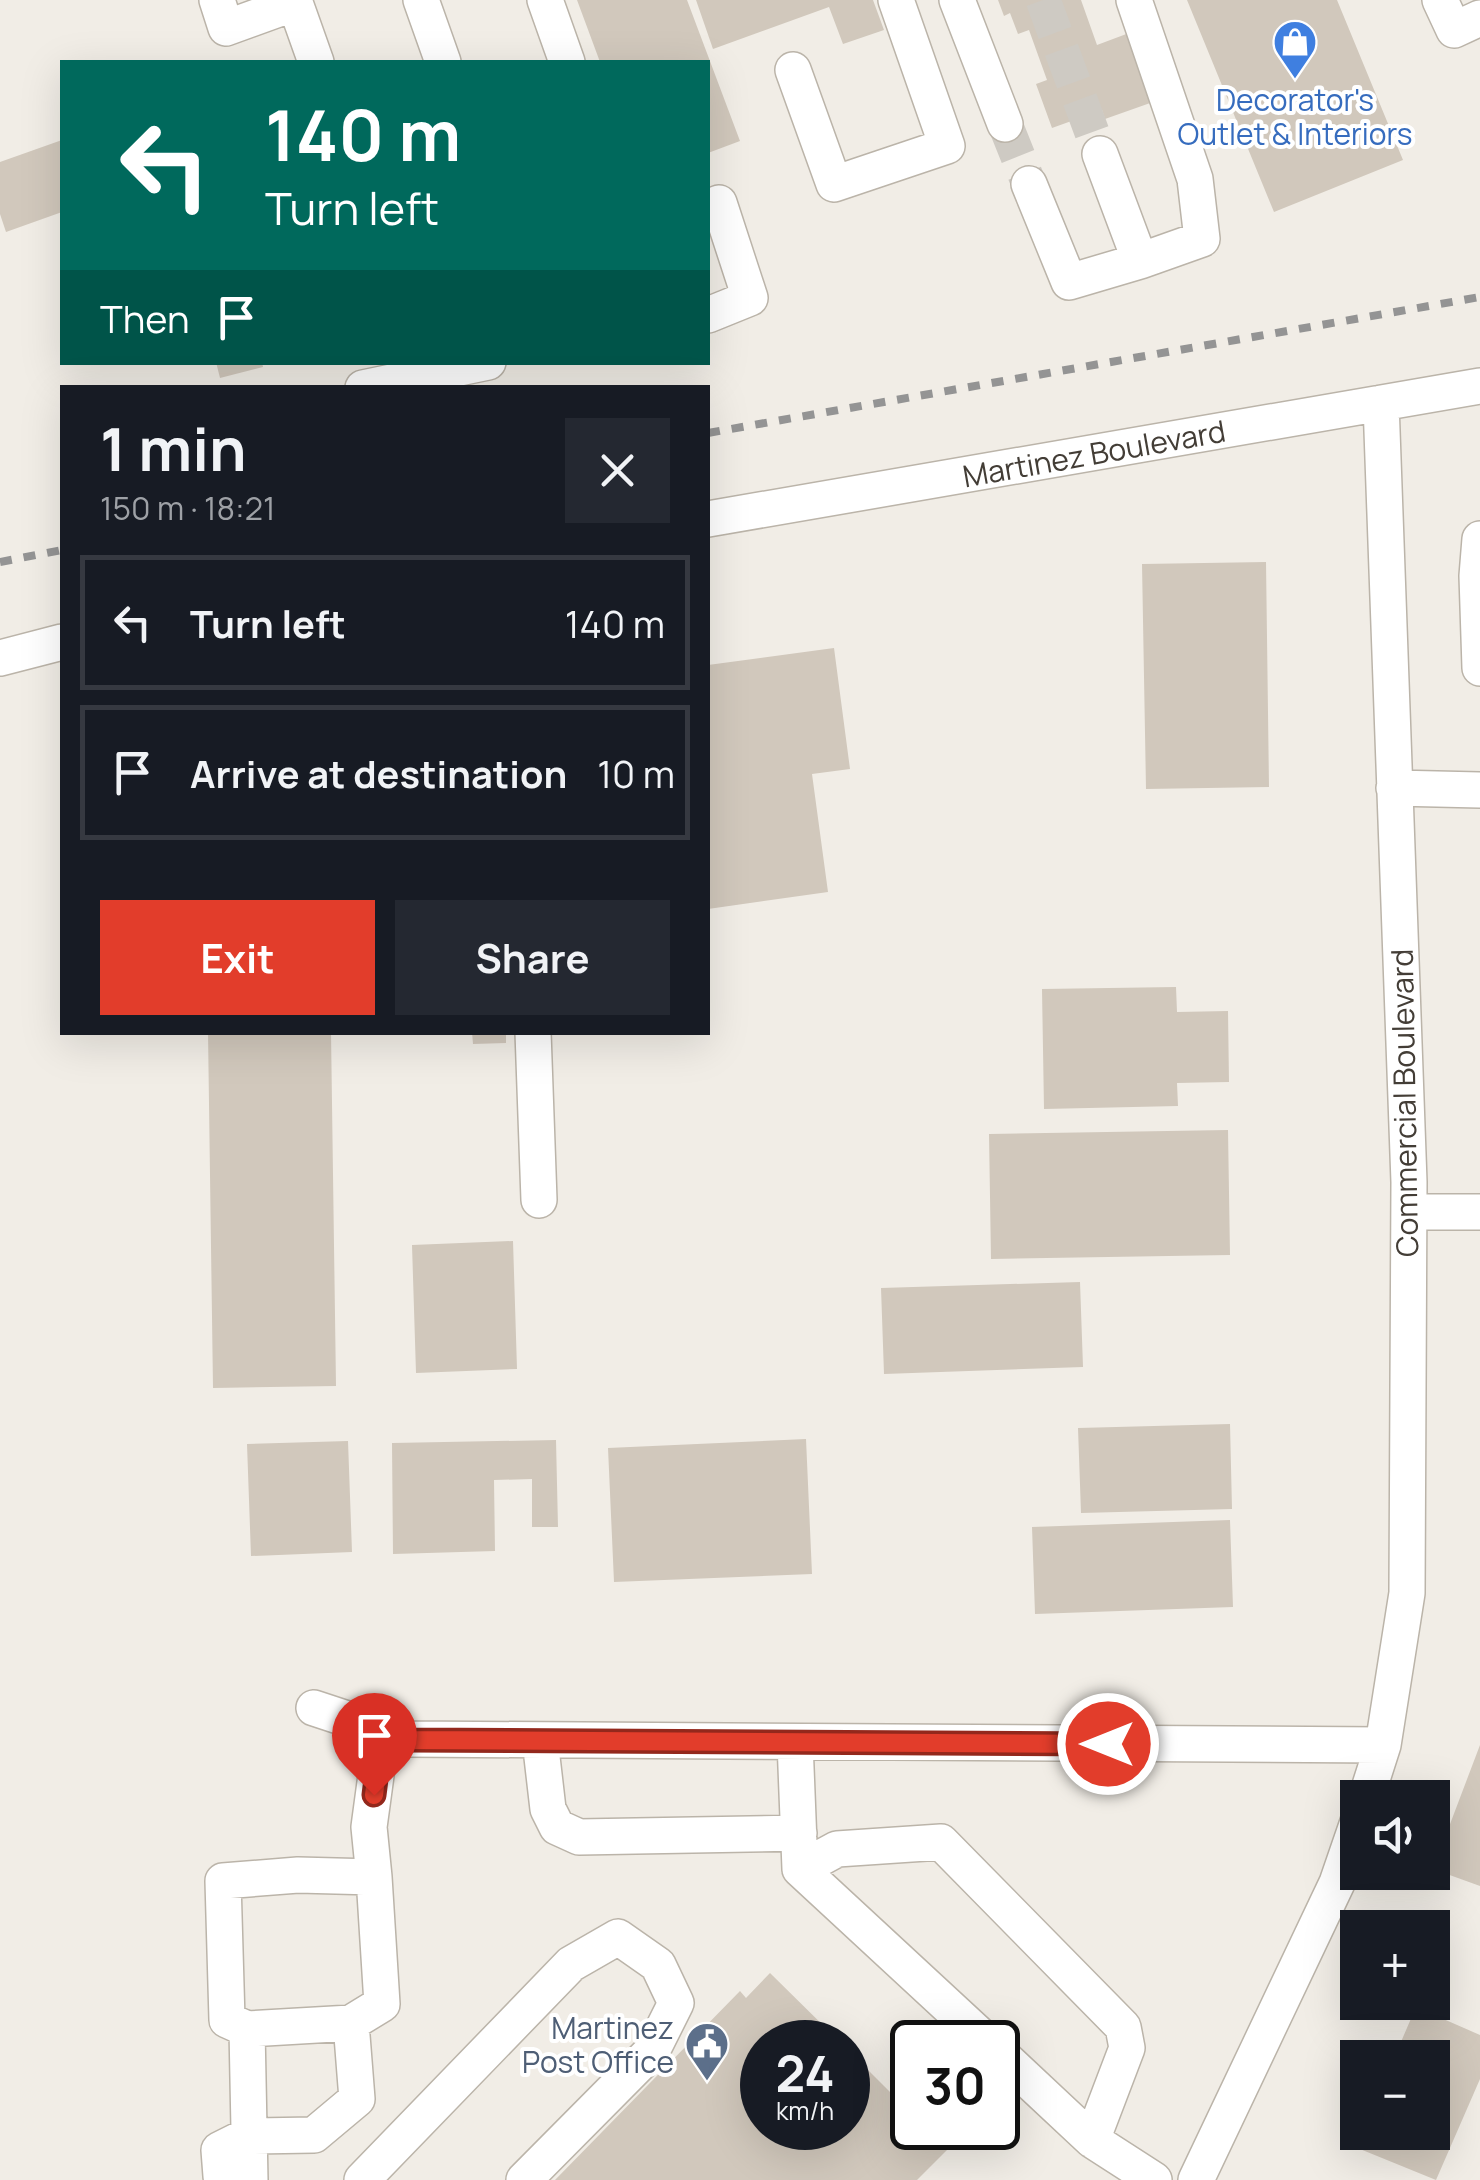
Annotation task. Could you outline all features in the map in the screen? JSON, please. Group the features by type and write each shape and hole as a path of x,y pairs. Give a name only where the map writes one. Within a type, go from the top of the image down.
{"street":[{"path":"217,0 226,28 295,2 315,60"},
{"path":"421,0 443,60"},
{"path":"545,0 566,60"},
{"path":"792,70 834,184 947,146 896,0"},
{"path":"957,0 1005,124"},
{"path":"1030,184 1069,282 1202,239 1195,180 1134,0"},
{"path":"1440,0 1454,30 1480,18"},
{"path":"1100,154 1140,261"},
{"path":"710,207 719,203 750,298 710,315"},
{"path":"377,385 474,365"},
{"name":"Martinez Boulevard","path":"710,519 1480,386"},
{"name":"Commercial Boulevard","path":"1372,1780 1383,1746 1406,1593 1409,1212 1381,403"},
{"path":"1480,539 1476,576 1480,668"},
{"path":"0,658 60,643"},
{"path":"1394,788 1480,790"},
{"path":"533,1035 538,1200"},
{"path":"1409,1212 1480,1212"},
{"path":"314,1708 408,1740 1383,1746"},
{"path":"374,1877 298,1874 223,1882 227,2020 246,2028 351,2023 382,2004 374,1877 370,1827 382,1731"},
{"path":"540,1740 548,1808 558,1827 579,1837 799,1833"},
{"path":"795,1742 800,1869 963,2020"},
{"path":"800,1869 836,1849 941,1842 1123,2027 1127,2048 1092,2140"},
{"path":"1196,2180 1340,1874"},
{"path":"362,2180 571,1964 618,1937 658,1965 676,2004 652,2052 524,2180"},
{"path":"226,2180 221,2176 219,2150 247,2136 314,2135 357,2099 351,2023"},
{"path":"246,2028 250,2180"},
{"path":"1020,2073 1092,2140 1154,2180"}],"building":[{"path":"577,0 687,0 710,60 599,60"},
{"path":"696,0 873,0 884,30 843,44 829,7 713,49"},
{"path":"998,0 1081,0 1097,45 1129,33 1153,102 1105,119 1102,110 1052,128 1036,84 1047,80 1029,30 1018,34 1010,13 1004,16"},
{"name":"Decorator's Outlet & Interiors","path":"1187,0 1337,0 1403,160 1274,212"},
{"path":"710,61 740,141 710,152"},
{"path":"60,141 60,213 6,232 0,214 0,162"},
{"path":"217,365 263,365 263,367 220,378"},
{"path":"1266,562 1269,787 1146,789 1142,564"},
{"path":"834,648 850,769 812,774 828,892 710,909 710,665"},
{"path":"1176,987 1177,1012 1228,1011 1229,1082 1177,1083 1178,1106 1044,1109 1042,989"},
{"path":"208,1035 331,1035 336,1386 213,1388"},
{"path":"472,1035 506,1035 506,1043 473,1044"},
{"path":"1228,1130 1230,1255 991,1259 989,1134"},
{"path":"513,1241 517,1369 416,1373 412,1245"},
{"path":"1080,1282 1083,1367 884,1374 881,1288"},
{"path":"1230,1424 1232,1509 1081,1513 1078,1428"},
{"path":"806,1439 812,1574 614,1582 608,1448"},
{"path":"556,1440 558,1527 532,1527 532,1479 494,1480 495,1551 393,1554 392,1443"},
{"path":"348,1441 352,1552 251,1556 247,1444"},
{"path":"1230,1520 1233,1607 1035,1614 1032,1527"},
{"path":"1480,1745 1480,1886 1450,1875 1450,1824"},
{"name":"Martinez Post Office","path":"770,1973 818,2020 740,2020 740,2150 870,2150 870,2072 890,2092 890,2150 947,2150 917,2180 555,2180 740,1991 746,1998"},
{"path":"1410,2020 1446,2020 1480,2035 1480,2079 1450,2148 1450,2040 1402,2040"},
{"path":"1362,2150 1449,2150 1436,2180"}],"tunnel":[{"path":"1043,0 1100,154"},
{"path":"1005,124 1029,184"}],"railway":[{"path":"710,433 1480,297"},
{"path":"0,562 60,550"}],"place":[{"name":"Decorator's Outlet & Interiors","path":"1295,80"},
{"name":"Martinez Post Office","path":"707,2082"}],"route":[{"path":"374,1795 382,1731 408,1740 1108,1744"}]}
